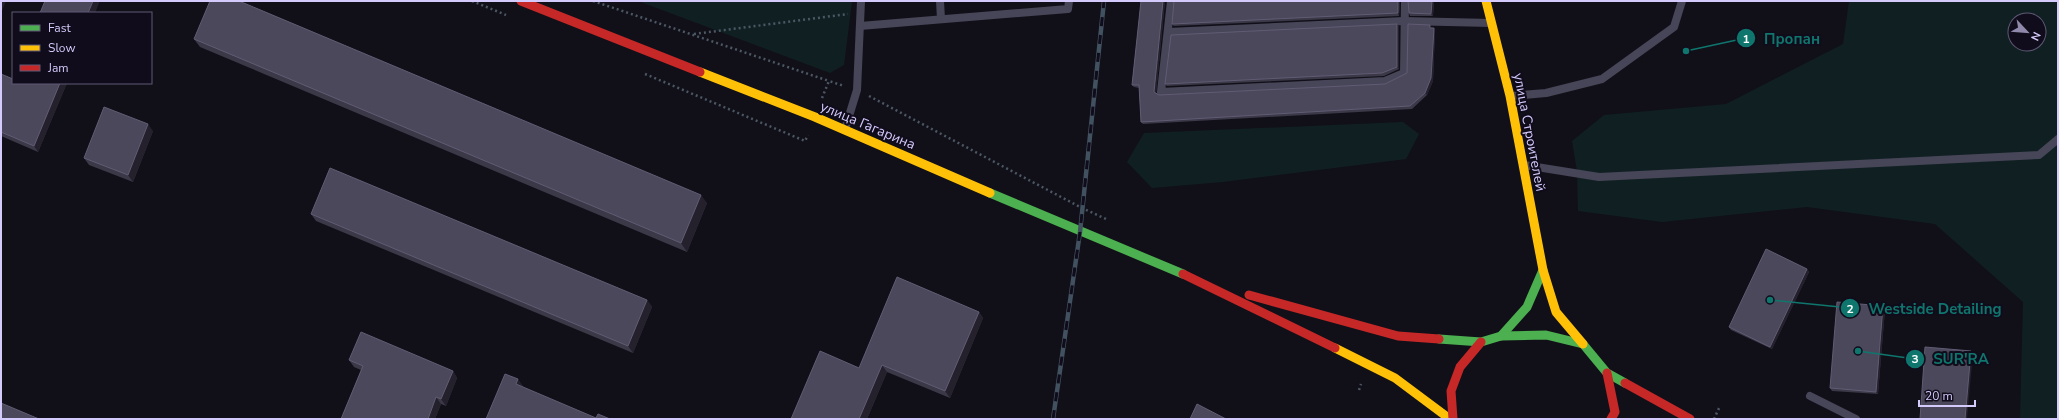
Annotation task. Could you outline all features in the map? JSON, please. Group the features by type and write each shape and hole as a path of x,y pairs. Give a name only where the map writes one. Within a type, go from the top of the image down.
{"main road":[{"name":"улица Гагарина","path":"521,1 845,130 1080,232 1200,281"},
{"name":"улица Строителей","path":"1486,1 1510,96 1543,270 1556,312 1607,373"},
{"path":"1501,336 1527,307 1543,270"},
{"path":"1200,281 1398,336 1481,342 1501,336 1546,335 1583,344"},
{"path":"1200,281 1395,378 1451,419"},
{"path":"1451,419 1451,391 1460,367 1481,342"},
{"path":"1607,373 1615,412 1611,419"},
{"path":"1607,373 1690,419"}],"lane":[{"path":"845,130 857,90 861,1"},
{"path":"940,1 941,20"},
{"path":"860,26 1068,9 1069,1"},
{"path":"1171,1 1162,92 1385,81 1404,72 1405,1"},
{"path":"1510,96 1546,93 1602,79 1674,27 1682,1"},
{"path":"1168,32 1404,21 1492,23"},
{"path":"1523,165 1599,177 2039,155 2058,139"},
{"path":"1810,396 1856,419"}],"path":[{"path":"593,1 829,81"},
{"path":"692,34 861,13"},
{"path":"1714,419 1720,406"}],"shaded area":[{"path":"638,1 852,1 844,65 830,73"},
{"path":"1849,1 2058,1 2058,419 2020,419 2023,302 1935,224 1807,207 1662,222 1578,211 1577,171 1572,141 1604,115 1726,104 1843,44"},
{"path":"1403,122 1419,134 1406,159 1223,182 1152,188 1127,162 1144,133"}],"building":[{"path":"45,1 93,1 88,12 40,12"},
{"path":"210,1 239,1 701,195 681,243 194,39"},
{"path":"1141,1 1163,1 1154,92 1159,95 1385,84 1407,73 1408,24 1430,25 1430,28 1434,28 1431,78 1425,93 1410,106 1141,122 1139,85 1132,85"},
{"path":"1174,1 1398,1 1398,13 1172,24"},
{"path":"1408,1 1432,1 1431,14 1409,13"},
{"path":"1397,24 1397,67 1382,73 1165,84 1171,35"},
{"path":"1,74 12,79 12,84 60,84 34,146 1,132"},
{"path":"104,107 148,124 128,175 84,158"},
{"path":"330,168 647,300 628,346 311,214"},
{"path":"1766,249 1807,269 1770,347 1729,327"},
{"path":"897,277 979,312 945,391 882,365 859,419 791,419 820,351 859,368"},
{"path":"1837,302 1883,306 1876,392 1830,388"},
{"path":"361,332 453,371 441,399 436,397 428,419 341,419 363,366 349,360"},
{"path":"1925,347 1971,351 1965,419 1920,419"},
{"path":"505,374 518,379 516,384 596,418 598,414 610,419 486,419"},
{"path":"1,403 39,419 1,419"},
{"path":"1197,404 1226,419 1190,419"}],"railway":[{"path":"1053,419 1080,232 1104,1"}],"traffic: fast":[{"path":"990,193 1183,274"},
{"path":"1501,336 1527,307 1543,270"},
{"path":"1439,339 1481,342 1501,336 1546,335 1583,344 1607,373 1625,383"}],"traffic: slow":[{"path":"1486,1 1510,96 1543,270 1556,312 1583,344"},
{"path":"700,72 815,117 990,193"},
{"path":"1335,348 1395,378 1450,419"}],"traffic: jam":[{"path":"521,1 700,72"},
{"path":"1183,274 1335,348"},
{"path":"1249,295 1398,336 1439,339"},
{"path":"1453,419 1451,391 1460,367 1481,342"},
{"path":"1607,373 1615,412 1611,419"},
{"path":"1625,383 1690,419"}],"place":[{"name":"Пропан","path":"1686,51"},
{"name":"Westside Detailing","path":"1770,300"},
{"name":"SUR'RA","path":"1858,351"}]}
